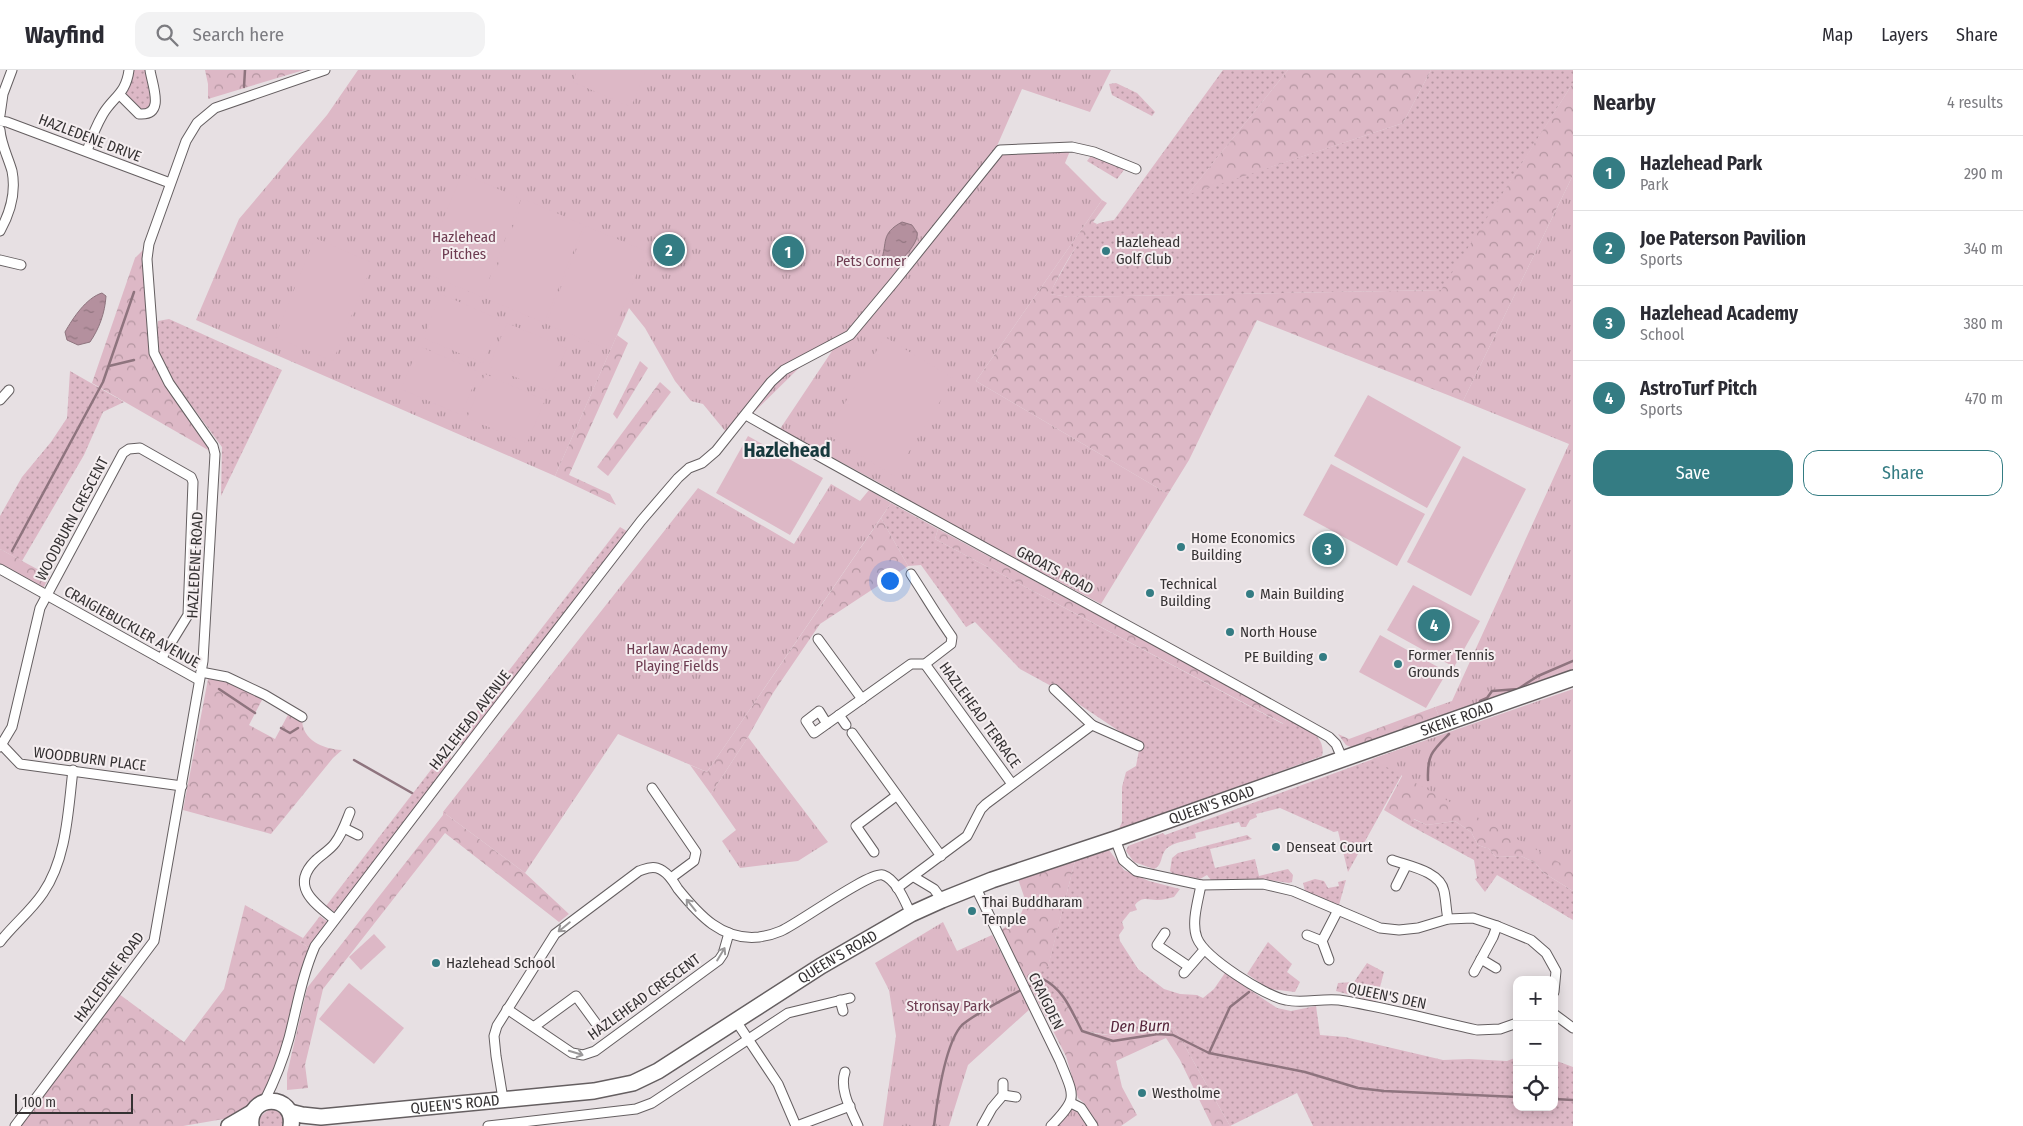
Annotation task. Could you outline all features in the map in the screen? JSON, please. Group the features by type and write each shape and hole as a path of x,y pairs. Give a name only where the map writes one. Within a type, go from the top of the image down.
{"main road":[{"name":"SKENE ROAD","path":"1342,758 1573,678"},
{"name":"QUEEN'S ROAD","path":"300,1126 503,1100 594,1091 633,1083 658,1072 821,966 912,914 942,900 975,886 1115,839 1342,758"},
{"name":"QUEEN'S ROAD","path":"256,1113 269,1101 287,1113 330,1121"},
{"path":"229,1126 256,1113"}],"street":[{"path":"0,115 3,94 12,70"},
{"path":"87,152 104,112 120,95 129,70"},
{"path":"120,95 140,114 147,114 152,111 156,103 150,70"},
{"name":"HAZLEDENE ROAD","path":"15,1126 154,942 203,661 215,454 213,446 169,383 154,353 146,259 149,244 186,141 197,123 216,108 325,70"},
{"name":"HAZLEDENE DRIVE","path":"0,121 170,183"},
{"path":"0,130 13,182 13,193 9,209 0,231"},
{"name":"HAZLEHEAD AVENUE","path":"256,1113 276,1078 307,964 315,946 646,515 678,478 689,468 702,463 716,451 771,382 784,370 850,335 1000,150 1072,147 1094,152 1136,169"},
{"path":"0,260 21,265"},
{"path":"0,400 8,390"},
{"name":"GROATS ROAD","path":"746,415 906,506 1105,612 1329,737 1336,744 1342,758"},
{"name":"WOODBURN CRESCENT","path":"47,595 123,453 129,449 140,448 191,477 193,482 188,611 186,620 161,659"},
{"name":"CRAIGIEBUCKLER AVENUE","path":"0,569 161,659 200,676 227,677 265,695 302,717"},
{"path":"827,724 911,664 925,664 951,644 952,637 935,614 934,607 911,574"},
{"path":"1,746 12,727 40,608 47,595"},
{"path":"818,639 862,699"},
{"name":"HAZLEHEAD TERRACE","path":"925,664 1012,784"},
{"path":"1054,689 1092,725 1139,746"},
{"path":"839,716 846,725"},
{"path":"897,888 967,836 981,809 986,804 1092,725"},
{"path":"852,733 940,856"},
{"name":"WOODBURN PLACE","path":"1,746 20,764 182,786"},
{"path":"0,942 35,905 53,876 64,841 73,770"},
{"path":"652,788 696,852 694,861 671,878"},
{"path":"874,852 856,826 896,796"},
{"path":"334,919 311,900 304,886 305,876 316,860 334,844 344,828 350,812"},
{"path":"344,828 358,835"},
{"path":"1115,839 1123,860 1136,870 1200,886 1263,884 1293,891 1380,928 1399,930 1418,928 1448,919 1472,918 1531,940 1546,953 1556,971 1556,976"},
{"path":"1392,860 1430,874 1440,882 1444,891 1448,919"},
{"path":"1396,886 1406,866"},
{"path":"503,1100 494,1036 497,1026 507,1009 555,934 639,871 655,867 671,878 694,910 714,927 729,934 754,937 779,932 874,875 884,875 894,882 912,914"},
{"path":"914,877 934,888 942,900"},
{"name":"CRAIGDEN","path":"975,886 1060,1061 1071,1090 1071,1103"},
{"path":"1165,933 1157,945 1186,970 1204,950 1196,937 1195,921 1200,886"},
{"path":"1329,960 1322,941 1338,910"},
{"path":"1474,972 1497,926"},
{"name":"HAZLEHEAD CRESCENT","path":"507,1009 535,1026 572,1053 583,1055 595,1051 719,960 723,954 729,934"},
{"path":"1307,935 1322,941"},
{"name":"QUEEN'S DEN","path":"1204,950 1269,995 1287,1001 1337,1000 1477,1030 1500,1029 1513,1024"},
{"path":"1481,959 1496,968"},
{"name":"HAZLEHEAD CRESCENT","path":"535,1026 576,996 595,1022"},
{"name":"QUEEN'S ROAD","path":"488,1126 636,1109 652,1103 788,1013 850,998"},
{"path":"840,1000 843,1012"},
{"path":"1558,1017 1573,1028"},
{"path":"736,1021 778,1084 796,1126 850,1106"},
{"path":"845,1072 843,1087 858,1126"},
{"name":"HAZLEHEAD AVENUE","path":"276,1078 287,1113"},
{"path":"982,1126 992,1108 1003,1095 1003,1083"},
{"path":"1003,1095 1016,1097"},
{"path":"1051,1126 1071,1103 1081,1108 1093,1126"}],"green space":[{"path":"133,70 147,70 153,103 147,109 139,110 126,96"},
{"path":"205,70 304,70 208,99 208,84"},
{"path":"358,70 1111,70 1090,112 1022,89 997,146 1001,155 1070,151 1065,163 1102,200 976,381 1168,494 1101,604 896,496 898,493 780,429 832,351 802,365 752,414 726,432 703,404 691,401 675,381 645,328 629,308 555,476 196,320 239,219 327,115"},
{"path":"577,70 646,70 631,107 573,82"},
{"path":"1223,70 1288,70 1188,194 1403,123 1431,70 1573,70 1573,83 1442,290 1070,297 1049,294 1083,237 1095,225 1114,220"},
{"path":"1288,70 1431,70 1403,123 1187,195"},
{"path":"1116,83 1137,93 1155,112 1152,116 1112,95 1109,84"},
{"path":"1573,83 1573,175 1463,401 1257,320 1189,460 1168,494 976,381 1102,200 1107,203 1093,222 1097,224 1083,237 1064,266 1050,294 1070,297 1441,290"},
{"path":"1094,152 1127,166 1117,179 1087,161"},
{"name":"Hazlehead Pitches","path":"462,173 521,199 482,297 422,272"},
{"path":"1573,175 1573,672 1440,719 1435,707 1452,701 1569,444 1463,401"},
{"path":"524,199 584,225 544,323 485,298"},
{"path":"586,226 646,251 606,349 546,324"},
{"path":"315,238 373,263 333,361 275,337"},
{"path":"149,244 154,353 215,454 92,383 135,258"},
{"path":"441,294 501,320 483,363 423,338"},
{"path":"169,319 282,370 221,496 222,447 172,379 156,349 158,321"},
{"path":"507,323 567,348 548,391 489,366"},
{"path":"617,335 628,343 569,475 610,494 616,505 555,476"},
{"path":"885,337 954,379 894,476 826,434"},
{"path":"419,346 479,372 461,415 401,389"},
{"path":"640,361 648,368 617,419 613,414"},
{"path":"70,371 124,402 103,412 84,455 22,561 0,549 0,516 22,477 51,442 67,418"},
{"path":"485,374 545,400 527,443 467,418"},
{"path":"660,382 671,392 608,476 597,467"},
{"path":"1368,395 1461,447 1427,508 1334,456"},
{"path":"748,436 823,478 790,535 716,493"},
{"path":"1463,456 1526,489 1471,596 1407,562"},
{"path":"1331,464 1425,514 1397,566 1303,515"},
{"name":"Harlaw Academy Playing Fields","path":"831,484 860,501 869,490 891,503 707,772 618,734 525,873 443,812 698,488 794,544"},
{"path":"891,503 938,529 935,539 1283,724 1288,717 1300,724 1312,732 1321,742 1322,756 1118,831 1122,822 1122,787 1126,772 1136,766 1140,745 1053,687 1020,669 975,622 966,627 921,565 908,566 881,518"},
{"path":"881,518 908,566 820,624 773,693 748,737 711,794 690,765 707,772"},
{"path":"620,527 630,533 464,744 459,746 452,744"},
{"path":"938,529 1287,717 1284,724 935,539"},
{"path":"0,549 50,576 41,592 0,569"},
{"path":"1413,585 1480,621 1454,667 1387,630"},
{"name":"Former Tennis Grounds","path":"1380,635 1447,672 1426,708 1359,672"},
{"path":"209,674 263,698 249,725 275,739 290,711 302,717 305,732 314,742 327,748 342,750 333,758 271,834 183,810"},
{"path":"1573,689 1573,870 1372,759"},
{"path":"1435,707 1440,719 1358,750 1346,745 1338,734 1349,739"},
{"path":"1573,714 1573,891 1544,873 1534,862 1521,856 1496,857 1489,849 1478,845 1471,832 1455,821 1427,825 1414,819 1409,825 1384,810 1418,746"},
{"path":"748,737 828,842 798,861 740,868 722,841 736,830 711,794"},
{"path":"1420,742 1348,872 1338,831 1334,832 1280,808 1256,814 1257,817 1250,820 1246,827 1241,827 1239,822 1195,833 1196,838 1176,843 1166,849 1159,865 1154,869 1134,862 1126,851 1128,846 1163,833 1165,835"},
{"path":"447,749 451,755 450,763 336,913 326,906"},
{"path":"443,812 525,873 569,914 559,922 445,833 323,989 305,1065 308,1088 287,1090 287,1074 307,988 443,815"},
{"path":"1413,819 1427,825 1455,821 1471,832 1478,845 1489,849 1496,857 1521,856 1534,862 1544,873 1573,891 1573,920 1497,875 1485,892 1475,879 1477,878 1474,860 1409,825"},
{"path":"1247,835 1252,839 1210,849 1215,868 1255,859 1259,876 1288,869 1293,875 1292,882 1262,879 1215,881 1211,880 1207,875 1200,879 1173,874 1170,871 1172,858 1178,853"},
{"path":"1109,850 1124,870 1149,881 1180,889 1174,897 1159,900 1143,899 1138,902 1135,905 1137,910 1130,912 1122,922 1124,928 1119,935 1120,941 1138,969 1164,989 1180,994 1197,995 1203,998 1214,989 1225,973 1277,1008 1291,1011 1316,1006 1320,1035 1345,1037 1443,1060 1507,1061 1513,1059 1513,1111 1558,1111 1558,1061 1573,1067 1573,1126 1313,1126 1297,1093 1230,1126 1174,1027 1116,1036 1082,1031 1064,1003 1043,999 1028,974 1048,966 1075,861"},
{"path":"1075,861 1048,967 1029,974 1043,999 1064,1003 1082,1032 1116,1036 1174,1027 1230,1126 1212,1126 1180,1060 1166,1038 1116,1061 1122,1087 1137,1115 1121,1126 1098,1126 1084,1103 1078,1098 1066,1056 1001,930 1020,916 1026,902 1018,879"},
{"path":"1315,879 1324,881 1328,888 1339,886 1338,882 1346,880 1339,905 1305,891 1303,883"},
{"path":"245,905 303,938 300,942 309,948 271,1088 241,1116 183,1126 18,1126 119,994 184,1042 224,989"},
{"path":"320,916 328,922 309,948 300,942"},
{"name":"Stronsay Park","path":"943,922 957,951 992,935 1030,1009 968,1065 949,1126 883,1126 896,1036 889,990 875,963"},
{"path":"374,934 386,947 361,970 349,957"},
{"path":"1268,942 1292,964 1287,972 1300,982 1295,992 1269,989 1247,974"},
{"path":"1367,963 1384,972 1376,1002 1336,991 1338,983 1354,982"},
{"path":"349,983 404,1028 374,1064 319,1019"},
{"path":"1071,1103 1093,1126 1050,1126"},
{"path":"271,1109 276,1110 283,1116 284,1126 260,1126 260,1117"}],"water":[{"path":"902,222 912,225 917,232 917,236 909,252 891,268 881,261 886,239 890,230"},
{"path":"102,293 106,296 103,315 90,342 78,345 67,340 65,332 76,315 85,304"}],"waterway":[{"path":"244,87 245,70"},
{"path":"12,551 103,382 134,292"},
{"path":"109,366 134,360"},
{"path":"1480,705 1480,701 1487,698 1492,691 1518,689 1538,676 1573,661"},
{"path":"219,689 255,713"},
{"path":"281,728 290,733 298,728"},
{"path":"1428,780 1428,765 1432,754 1449,734"},
{"path":"354,760 412,793"},
{"name":"Den Burn","path":"1028,987 1043,979 1062,995 1082,1031 1113,1041 1158,1034 1173,1035 1209,1053 1305,1072 1358,1088 1384,1091 1513,1097"},
{"name":"Den Burn","path":"934,1126 946,1059 956,1034 962,1025 975,1016 1023,989"},
{"path":"1209,1053 1230,1007 1249,992"},
{"name":"Den Burn","path":"1558,1099 1573,1100"}],"place":[{"name":"Joe Paterson Pavilion","path":"669,250"},
{"name":"Hazlehead Golf Club","path":"1106,251"},
{"name":"Hazlehead Park","path":"788,252"},
{"name":"Home Economics Building","path":"1181,547"},
{"name":"Hazlehead Academy","path":"1328,549"},
{"name":"Technical Building","path":"1150,593"},
{"name":"Main Building","path":"1250,594"},
{"name":"AstroTurf Pitch","path":"1434,625"},
{"name":"North House","path":"1230,632"},
{"name":"PE Building","path":"1323,657"},
{"name":"Former Tennis Grounds","path":"1398,664"},
{"name":"Denseat Court","path":"1276,847"},
{"name":"Thai Buddharam Temple","path":"972,911"},
{"name":"Hazlehead School","path":"436,963"},
{"name":"Westholme","path":"1142,1093"}],"district":[{"name":"Hazlehead","path":"787,450"}],"park label":[{"name":"Pets Corner","path":"871,261"}]}
